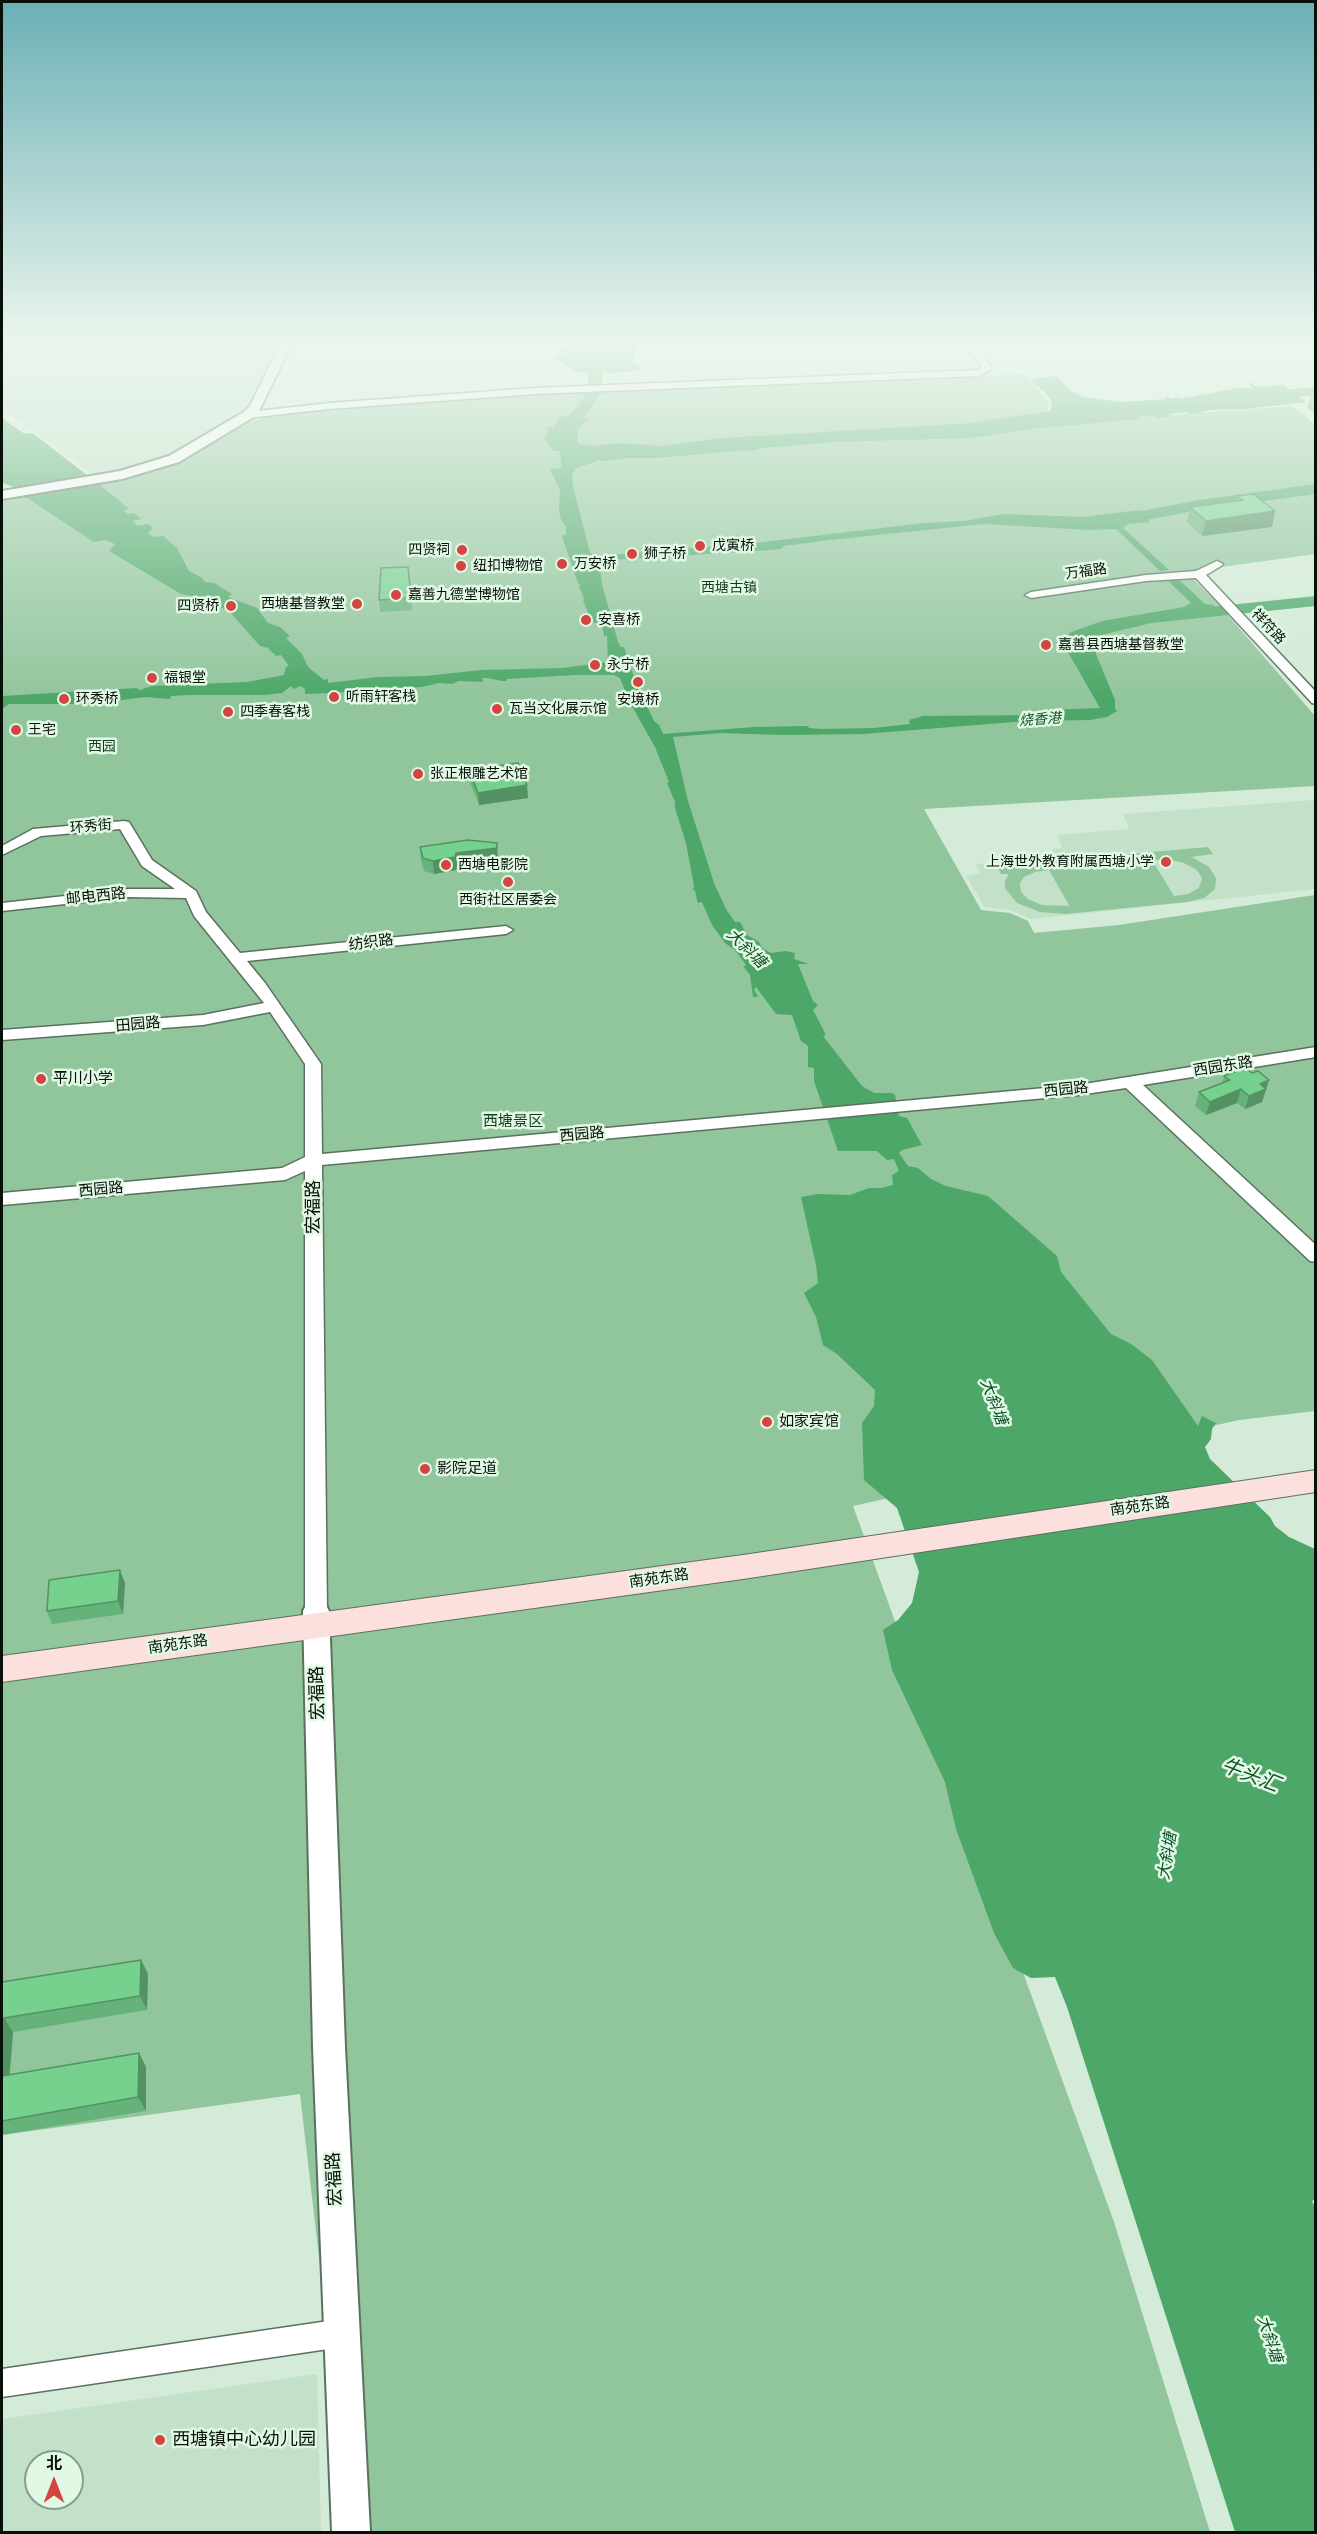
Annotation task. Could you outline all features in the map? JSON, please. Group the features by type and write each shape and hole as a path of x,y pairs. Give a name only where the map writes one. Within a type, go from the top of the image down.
{"main road":[{"name":"南苑东路","path":"740,1559 1316,1468"},
{"name":"南苑东路","path":"2,1655 316,1618 1316,1481"},
{"name":"南苑东路","path":"2,1669 316,1618"}],"street":[{"path":"2,495 122,475 160,463"},
{"path":"1199,574 1217,564"},
{"name":"万福路","path":"1031,595 1146,578 1199,574"},
{"name":"祥符路","path":"1199,574 1316,700"},
{"name":"环秀街","path":"2,851 38,832 124,825 147,863 191,894"},
{"name":"邮电西路","path":"2,907 128,893 191,894"},
{"name":"宏福路","path":"191,894 199,913 273,1006 313,1064 316,1618 329,2047 351,2532"},
{"name":"纺织路","path":"236,957 506,930"},
{"name":"田园路","path":"2,1035 203,1020 273,1006"},
{"name":"西园东路","path":"1130,1082 1316,1052"},
{"path":"1130,1082 1316,1256"},
{"name":"西园路","path":"2,1199 285,1174 314,1160 1078,1090 1130,1082"},
{"path":"2,2383 342,2332"}],"shaded area":[{"path":"78,463 143,463 117,472 95,476"},
{"name":"上海世外教育附属西塘小学","path":"1315,800 1315,889 1031,919 1010,910 985,907 966,876 980,873 976,864 1056,859 1052,849 1062,848 1058,835 1129,829 1123,814"},
{"name":"西塘镇中心幼儿园","path":"317,2374 321,2532 2,2532 2,2419"}],"green space":[{"name":"西塘景区","path":"174,463 1315,463 1315,554 1186,572 1214,599 1315,716 1315,786 924,809 981,910 1010,913 1028,921 1034,933 1119,925 1315,895 1315,1411 1239,1420 853,1506 1114,2222 1210,2532 351,2532 300,2094 2,2135 2,498 103,481 167,467"},
{"path":"1208,847 1213,854 1192,857 1209,867 1216,878 1215,889 1204,898 1187,902 1065,914 1040,912 1017,903 1005,888 1005,881 1009,874 1001,874 997,866","holes":["1167,859 1184,863 1197,870 1202,878 1199,888 1188,894 1174,896 1152,860","1049,870 1069,905 1069,906 1042,905 1028,899 1021,892 1020,883 1024,877 1035,872"]}],"water":[{"path":"2,463 72,463 129,509 124,510 127,514 134,513 141,519 133,521 137,526 148,524 153,528 148,533 153,537 163,536 177,548 189,571 205,582 214,583 232,594 228,597 257,608 268,623 280,627 290,636 286,638 302,654 308,667 324,680 328,679 328,683 481,670 562,668 608,662 607,636 604,636 603,629 590,617 579,586 581,585 578,583 562,536 566,534 566,527 561,520 559,510 560,490 550,469 561,468 561,463 591,463 576,468 572,475 590,553 599,556 763,542 923,523 964,521 1004,514 1083,517 1140,510 1150,522 1128,524 1123,528 1169,570 1160,571 1116,529 1089,530 984,524 829,540 771,550 596,561 600,565 602,584 618,642 621,647 624,647 636,683 654,721 659,725 663,734 755,727 874,728 910,724 909,720 923,716 1043,715 1050,714 1052,710 1100,708 1065,647 1071,644 1069,633 1102,621 1184,607 1191,603 1167,580 1177,578 1205,604 1213,605 1218,611 1149,620 1151,623 1132,627 1126,622 1099,629 1091,642 1115,700 1117,711 1107,717 1090,720 1027,721 863,734 721,733 673,737 688,801 714,883 726,909 735,922 740,922 747,935 759,942 762,948 771,953 786,951 795,953 794,959 809,964 798,964 813,1001 818,1005 813,1010 826,1035 823,1036 862,1086 874,1093 895,1095 899,1116 907,1118 922,1145 902,1150 899,1153 908,1166 918,1168 931,1179 946,1186 988,1196 1057,1256 1061,1272 1111,1334 1131,1344 1152,1360 1198,1426 1202,1416 1216,1423 1212,1429 1211,1439 1205,1447 1210,1459 1270,1517 1275,1526 1289,1537 1315,1549 1316,2199 1312,2201 1316,2209 1315,2532 1235,2532 1067,2007 1055,1977 1031,1978 1013,1968 994,1933 956,1829 945,1782 892,1670 883,1630 898,1620 912,1603 919,1572 897,1508 864,1480 862,1423 874,1406 875,1390 837,1354 823,1345 816,1317 804,1293 818,1283 801,1197 818,1194 850,1195 869,1188 893,1185 892,1175 899,1171 894,1159 887,1160 877,1151 838,1151 814,1081 814,1068 808,1067 808,1046 801,1041 792,1015 776,1014 756,987 754,990 758,997 753,997 750,975 743,966 746,966 744,962 735,950 725,943 712,925 702,902 698,903 695,890 693,890 686,843 675,802 667,783 669,782 655,747 629,701 620,678 614,675 575,675 502,681 482,678 483,682 459,681 452,684 439,683 422,687 305,694 305,689 300,686 294,689 291,686 282,693 265,695 189,695 171,696 170,699 146,697 88,704 9,704 2,709 2,696 136,688 140,690 152,686 247,682 284,675 286,667 289,666 281,655 276,656 268,648 260,646 229,611 193,596 181,594 109,551 115,544 106,540 94,542 27,498 14,495 14,487 2,483"}],"building":[{"path":"1253,494 1275,511 1206,521 1190,507 1243,500 1237,496"},
{"path":"408,567 411,598 379,600 381,568"},
{"path":"518,763 527,785 478,793 469,770"},
{"path":"468,840 497,843 497,848 456,853 455,857 433,861 423,858 420,847"},
{"path":"1245,1068 1252,1073 1258,1071 1269,1080 1260,1084 1266,1089 1249,1096 1241,1089 1210,1102 1199,1092 1230,1080 1224,1076"},
{"path":"120,1570 118,1601 47,1611 49,1580"},
{"path":"141,1960 140,1996 4,2018 2,2046 2,1982"},
{"path":"139,2053 138,2097 2,2121 2,2076"}],"waterway":[{"path":"1110,522 1199,505 1316,489"},
{"name":"烧香港","path":"1087,656 1084,634 1151,618 1316,601"}],"place":[{"name":"戊寅桥","path":"700,546"},
{"name":"四贤祠","path":"462,550"},
{"name":"狮子桥","path":"632,554"},
{"name":"万安桥","path":"562,564"},
{"name":"纽扣博物馆","path":"461,566"},
{"name":"嘉善九德堂博物馆","path":"396,595"},
{"name":"西塘基督教堂","path":"357,604"},
{"name":"四贤桥","path":"231,606"},
{"name":"安喜桥","path":"586,620"},
{"name":"嘉善县西塘基督教堂","path":"1046,645"},
{"name":"永宁桥","path":"595,665"},
{"name":"福银堂","path":"152,678"},
{"name":"安境桥","path":"638,682"},
{"name":"听雨轩客栈","path":"334,697"},
{"name":"环秀桥","path":"64,699"},
{"name":"瓦当文化展示馆","path":"497,709"},
{"name":"四季春客栈","path":"228,712"},
{"name":"王宅","path":"16,730"},
{"name":"张正根雕艺术馆","path":"418,774"},
{"name":"上海世外教育附属西塘小学","path":"1166,862"},
{"name":"西塘电影院","path":"446,865"},
{"name":"西街社区居委会","path":"508,882"},
{"name":"平川小学","path":"41,1079"},
{"name":"如家宾馆","path":"767,1422"},
{"name":"影院足道","path":"425,1469"},
{"name":"西塘镇中心幼儿园","path":"160,2440"}],"park label":[{"name":"西塘古镇","path":"729,588"},
{"name":"西园","path":"102,747"}],"water label":[{"name":"大斜塘","path":"746,949"},
{"name":"大斜塘","path":"993,1402"},
{"name":"牛头汇","path":"1250,1776"},
{"name":"大斜塘","path":"1168,1856"},
{"name":"大斜塘","path":"1269,2339"}]}
